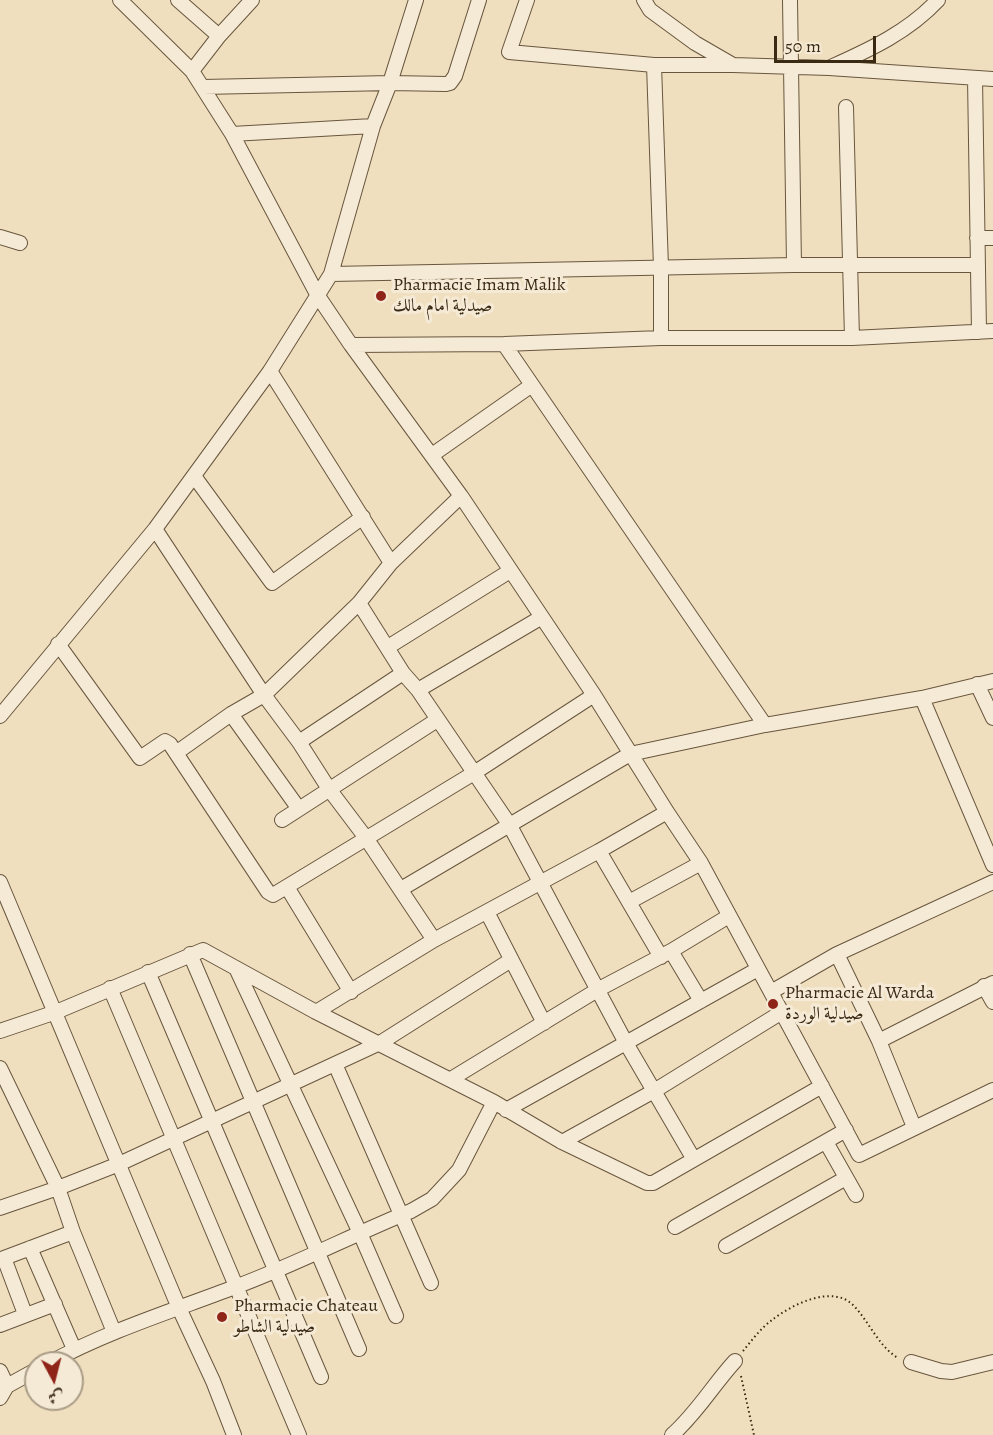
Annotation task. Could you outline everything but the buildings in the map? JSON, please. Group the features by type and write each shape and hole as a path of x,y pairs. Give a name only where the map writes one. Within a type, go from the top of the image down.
{"street":[{"path":"120,0 192,71 203,87 232,134 318,296 461,496 594,695 701,863 860,1155 993,1090"},
{"path":"178,0 219,36"},
{"path":"192,71 219,36 252,0"},
{"path":"0,716 155,529 270,371 331,274 373,126 390,83 416,0"},
{"path":"203,87 450,83 455,76 479,0"},
{"path":"526,0 509,52 654,65 790,66 993,79"},
{"path":"644,0 650,10 732,65"},
{"path":"790,0 794,265"},
{"path":"829,68 891,38 923,16 938,0"},
{"path":"654,65 661,267 661,338"},
{"path":"975,78 979,332"},
{"path":"846,107 852,338"},
{"path":"232,134 373,126"},
{"path":"0,237 20,243"},
{"path":"977,238 993,238"},
{"path":"331,274 794,265 977,266"},
{"path":"351,345 504,344 661,338 852,338 993,331"},
{"path":"504,344 765,725"},
{"path":"270,371 391,563"},
{"path":"432,455 532,386"},
{"path":"194,476 272,582 363,517"},
{"path":"176,753 231,714 264,695 359,603 391,563 461,496"},
{"path":"155,529 264,695 366,838 434,940"},
{"path":"388,647 510,571"},
{"path":"359,603 403,673 418,690 436,720 509,824 626,1043 693,1158"},
{"path":"418,690 542,617"},
{"path":"58,644 140,758 165,741 170,744 270,895 474,773 594,695"},
{"path":"299,742 403,673"},
{"path":"401,889 630,754 765,725 922,698 993,681"},
{"path":"976,684 993,718"},
{"path":"922,698 993,866"},
{"path":"231,714 299,809"},
{"path":"282,820 436,720"},
{"path":"316,1012 434,940 542,883 667,812"},
{"path":"599,851 629,902 701,1001"},
{"path":"629,902 701,863"},
{"path":"0,882 234,1435"},
{"path":"771,992 837,954 993,882"},
{"path":"287,886 351,992"},
{"path":"487,912 544,1023"},
{"path":"451,1079 599,989 666,954 729,916"},
{"path":"0,1031 56,1012 203,950 316,1012 451,1079 562,1142 647,1183 653,1183 822,1086"},
{"path":"190,954 359,1349"},
{"path":"837,954 879,1041 914,1127"},
{"path":"0,1208 119,1164 380,1043 511,960"},
{"path":"236,968 360,1233 396,1316"},
{"path":"506,1110 758,969"},
{"path":"148,972 321,1377"},
{"path":"879,1041 989,985 993,1002"},
{"path":"110,988 299,1435"},
{"path":"562,1142 654,1091 782,1012"},
{"path":"335,1064 432,1283"},
{"path":"0,1068 58,1188 73,1232 114,1332"},
{"path":"70,1351 114,1332 237,1287 402,1215 432,1199 459,1170 494,1102"},
{"path":"675,1227 846,1130"},
{"path":"826,1142 856,1195"},
{"path":"726,1246 846,1178"},
{"path":"25,1314 2,1254 30,1248 73,1232"},
{"path":"30,1248 74,1349"},
{"path":"0,1325 55,1304"},
{"path":"672,1435 704,1402 735,1361"},
{"path":"911,1362 952,1372 993,1362"},
{"path":"0,1371 3,1392 24,1378"}],"path":[{"path":"754,1435 740,1373 735,1361 771,1320 788,1310 827,1296 843,1298 853,1305 893,1354 911,1362"}],"place":[{"name":"Pharmacie Imam Malik صيدلية امام مالك","path":"381,296"},
{"name":"Pharmacie Al Warda صيدلية الوردة","path":"773,1004"},
{"name":"Pharmacie Chateau صيدلية الشاطو","path":"222,1317"}]}
